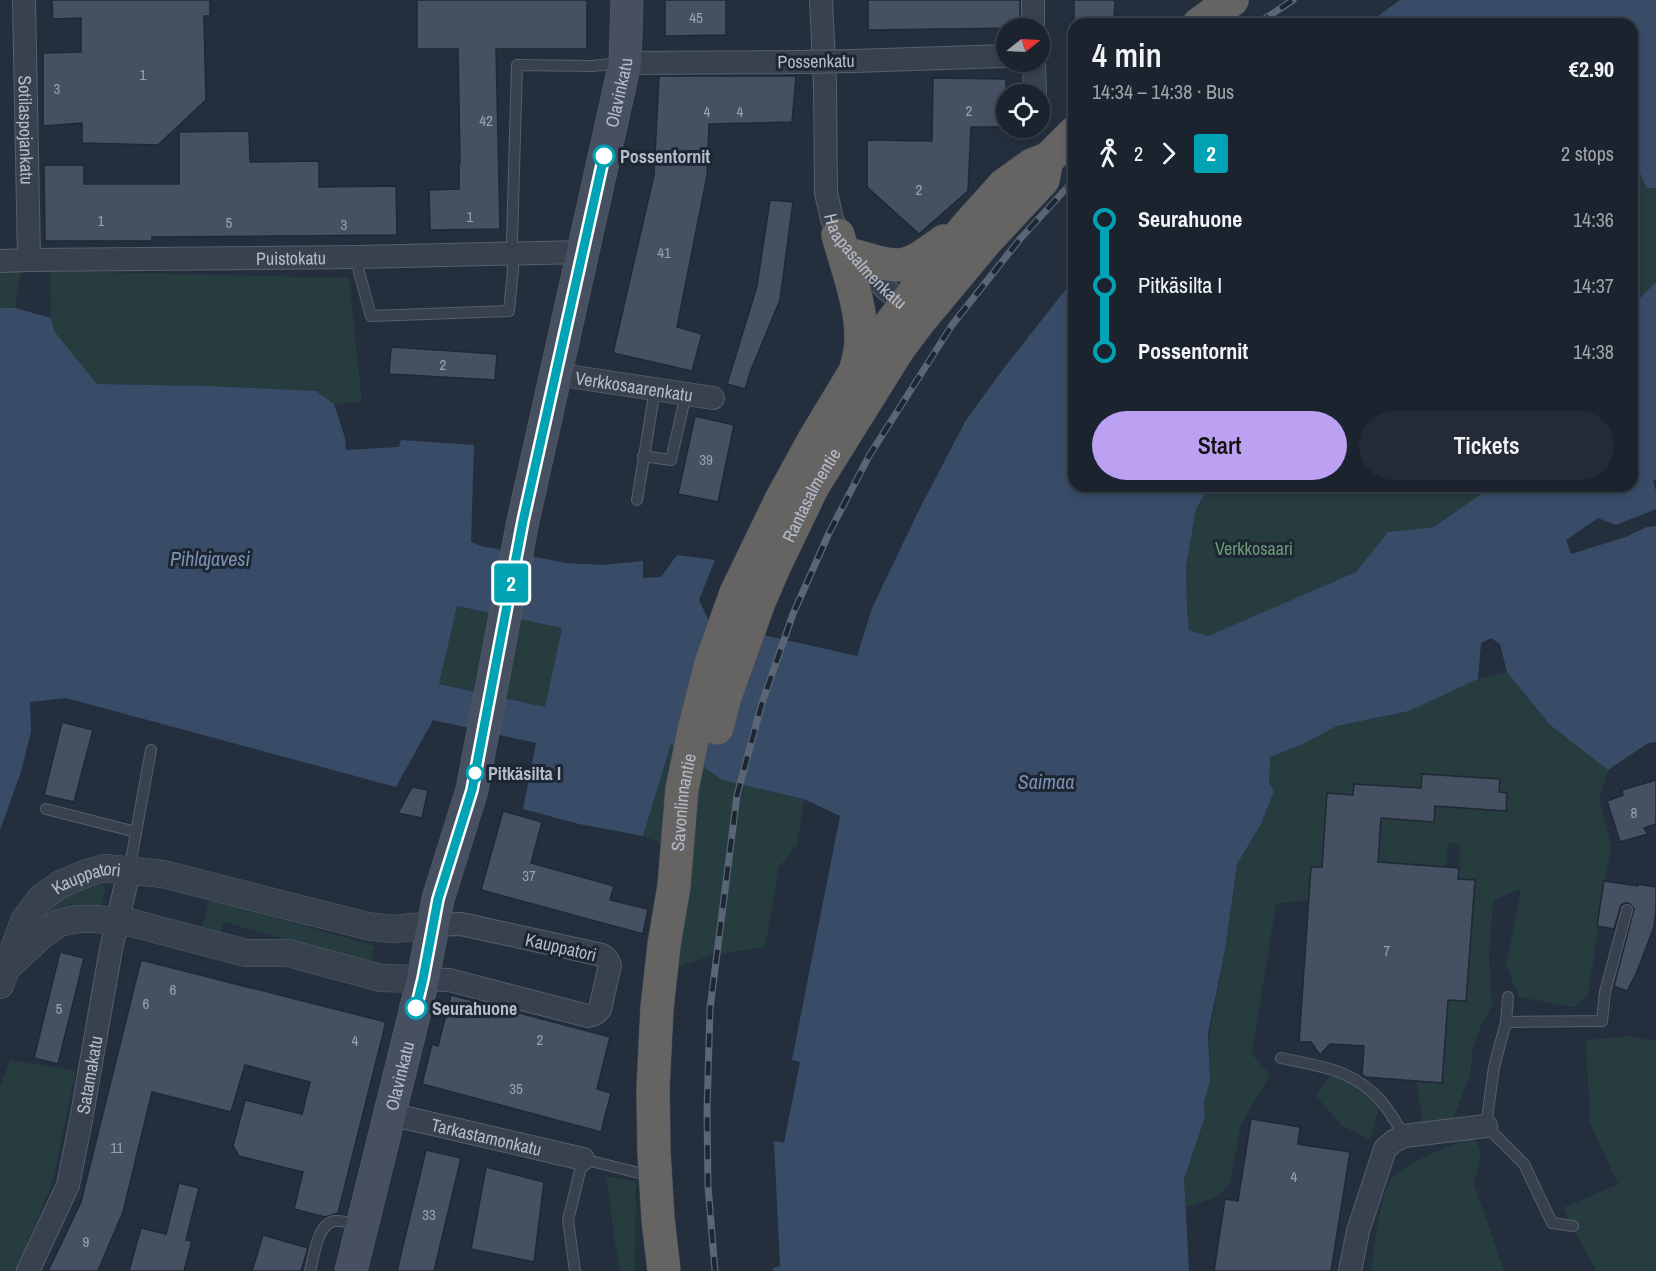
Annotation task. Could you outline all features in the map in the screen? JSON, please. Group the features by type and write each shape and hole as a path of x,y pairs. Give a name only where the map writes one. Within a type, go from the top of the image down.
{"highway":[{"path":"1208,18 1233,0"},
{"name":"Rantasalmentie","path":"747,597 899,348 913,312 968,225 1004,186 1060,147"},
{"name":"Rantasalmentie","path":"856,370 986,241 1043,180 1060,147"},
{"path":"847,246 888,266 907,265 968,225"},
{"path":"847,246 861,325 861,344 856,370"},
{"name":"Savonlinnantie","path":"664,1271 654,1152 653,1089 657,1008 664,945 691,791 695,726 711,663 747,597 781,500 856,370"}],"main road":[{"name":"Olavinkatu","path":"351,1271 423,979 438,899 472,790 523,521 625,63 627,0"}],"street":[{"name":"Sotilaspojankatu","path":"24,0 28,260"},
{"name":"Haapasalmenkatu","path":"821,0 826,193 832,219 847,246 874,278 913,312"},
{"path":"1033,0 1033,18"},
{"name":"Possenkatu","path":"625,63 996,57"},
{"name":"Puistokatu","path":"0,261 582,252"},
{"name":"Verkkosaarenkatu","path":"555,374 713,398"},
{"name":"Kauppatori","path":"105,868 162,874 367,926 392,929 461,924 602,955 610,965 600,1009 588,1016 449,980 381,978 288,953 246,953 132,923 80,919 59,923 42,935 3,977 25,919 41,898 61,884 105,868"},
{"name":"Satamakatu","path":"28,1271 68,1185 116,921 129,871"},
{"name":"Tarkastamonkatu","path":"390,1114 583,1159"},
{"path":"1350,1271 1358,1231 1385,1149 1404,1136 1486,1126"}],"lane":[{"path":"358,257 359,272 370,316 509,311 513,270 517,65 592,66 625,63"},
{"path":"637,500 655,389"},
{"path":"643,456 671,460 686,394"},
{"path":"129,871 151,750"},
{"path":"46,809 135,832"},
{"path":"1506,1022 1602,1022 1605,992 1627,910"},
{"path":"1508,997 1506,1022 1494,1067 1486,1126 1524,1164 1552,1223 1573,1226"},
{"path":"1281,1058 1334,1069 1355,1079 1381,1101 1404,1136"},
{"path":"575,1271 568,1220 583,1159 639,1173"},
{"path":"310,1271 320,1233 327,1225 334,1221 362,1226"}],"green space":[{"path":"1638,169 1647,188 1656,188 1656,282 1638,300"},
{"path":"0,268 21,271 15,308 0,308"},
{"path":"50,271 349,278 362,402 334,404 316,391 97,384 54,331 51,318"},
{"name":"Verkkosaari","path":"1207,492 1484,492 1434,527 1388,532 1356,572 1208,636 1189,630 1187,610 1186,567 1196,509"},
{"path":"456,606 562,628 545,707 439,684"},
{"path":"1507,672 1550,725 1608,770 1599,800 1612,848 1588,995 1575,1007 1519,997 1506,965 1521,889 1493,900 1489,957 1492,1005 1473,1047 1470,1075 1453,1120 1423,1123 1416,1081 1442,1083 1448,1000 1466,1001 1475,880 1458,879 1461,844 1448,843 1446,867 1393,863 1377,874 1381,818 1434,822 1435,806 1506,810 1507,793 1499,792 1499,779 1422,774 1421,788 1355,784 1353,795 1327,793 1322,867 1311,867 1309,900 1276,904 1251,1053 1270,1075 1241,1124 1230,1184 1217,1197 1185,1207 1184,1179 1205,1117 1204,1103 1210,1080 1210,1031 1225,950 1237,864 1261,824 1269,783 1269,757 1301,745 1337,726 1409,711 1478,679"},
{"path":"671,744 722,780 804,799 797,845 779,867 765,947 717,954 667,970 665,845 643,836"},
{"path":"91,884 106,886 101,909 39,921 51,903"},
{"path":"210,899 375,946 370,963 224,922 221,932 202,927"},
{"path":"1628,1036 1656,1041 1656,1271 1596,1271 1563,1208 1618,1184 1590,1123 1586,1040"},
{"path":"10,1060 76,1071 52,1184 16,1271 0,1271 0,1088"},
{"path":"1334,1069 1381,1101 1370,1140 1341,1125 1316,1096"},
{"path":"1469,1138 1477,1141 1481,1154 1474,1184 1504,1271 1371,1271 1380,1210 1391,1180 1416,1162"},
{"path":"606,1176 636,1182 635,1271 621,1271"}],"water":[{"path":"1400,0 1656,0 1656,188 1647,188 1638,169 1638,18 1375,18"},
{"name":"Saimaa","path":"1656,282 1656,479 1653,481 1656,491 1656,509 1616,525 1598,518 1566,540 1571,554 1626,537 1647,527 1656,526 1656,742 1648,743 1608,770 1550,725 1507,672 1500,644 1491,638 1481,643 1478,679 1409,711 1337,726 1301,745 1270,757 1269,783 1274,791 1261,824 1237,864 1225,950 1208,1033 1210,1080 1204,1103 1205,1117 1184,1179 1189,1271 773,1271 773,1268 780,1266 774,1141 784,1143 800,1062 792,1060 840,816 804,799 722,780 671,744 643,836 579,824 523,809 536,743 433,720 396,787 66,698 30,702 31,732 21,772 0,830 0,308 15,308 51,318 54,331 97,384 316,391 334,404 345,438 346,450 399,447 401,440 474,445 471,542 566,563 602,565 643,561 643,578 661,577 677,555 715,560 699,600 710,623 857,656 872,608 966,420 1068,287 1068,492 1206,492 1196,509 1186,567 1189,630 1208,636 1356,572 1388,532 1434,527 1484,492 1638,492 1638,300","holes":["457,606 562,628 545,707 439,684"]}],"building":[{"path":"52,0 210,0 210,16 204,16 206,100 158,145 82,143 82,123 43,126 43,53 81,52 81,18 53,19"},
{"path":"417,0 587,0 587,49 496,49 500,229 430,230 429,190 459,189 458,49 417,49"},
{"path":"665,0 726,0 726,35 665,36"},
{"path":"868,0 1020,0 1020,18 996,18 996,28 868,30"},
{"path":"1074,0 1115,0 1114,18 1074,18"},
{"path":"659,76 796,76 792,122 709,124 707,176 677,327 702,334 692,371 613,353 654,175"},
{"path":"933,78 1006,79 1006,84 996,84 996,127 971,127 968,191 919,234 867,187 867,140 932,141"},
{"path":"249,131 250,162 319,161 319,187 396,186 397,235 152,237 152,241 45,241 44,165 84,165 84,184 179,184 179,132"},
{"path":"770,200 793,202 780,300 745,389 727,384 757,286"},
{"path":"391,347 497,354 495,380 389,374"},
{"path":"695,416 734,425 718,502 678,494"},
{"path":"62,722 93,730 74,802 44,795"},
{"path":"1422,774 1500,779 1499,792 1507,793 1506,811 1435,806 1434,822 1381,818 1378,862 1459,868 1458,879 1475,880 1466,1001 1448,1000 1442,1083 1366,1077 1362,1075 1364,1046 1330,1044 1320,1055 1311,1042 1299,1042 1311,867 1322,867 1327,793 1353,795 1354,784 1421,788"},
{"path":"1656,780 1656,824 1644,828 1648,834 1620,842 1607,801 1623,795 1622,790"},
{"path":"412,787 428,790 422,818 398,813"},
{"path":"503,811 542,822 531,863 614,886 610,900 648,909 643,934 481,890"},
{"path":"1604,881 1656,887 1654,927 1627,991 1614,986 1634,909 1629,903 1621,905 1614,929 1597,926"},
{"path":"60,952 84,958 58,1064 34,1058"},
{"path":"141,960 386,1022 338,1213 325,1217 294,1209 303,1172 239,1156 233,1146 245,1100 302,1114 310,1082 245,1065 231,1112 152,1092 123,1212 98,1271 48,1271 81,1202"},
{"path":"451,995 610,1037 597,1089 611,1093 601,1132 422,1084 432,1044 438,1046"},
{"path":"1251,1119 1300,1127 1298,1144 1350,1152 1331,1271 1214,1271 1225,1199 1238,1201"},
{"path":"426,1150 461,1158 434,1271 397,1271"},
{"path":"486,1167 544,1182 534,1262 471,1249"},
{"path":"179,1183 199,1188 186,1240 192,1241 184,1271 129,1271 141,1228 166,1234"},
{"path":"263,1235 308,1248 301,1271 252,1271"}],"railway":[{"path":"1266,18 1293,0"},
{"path":"715,1271 708,1186 707,1111 710,1009 737,795 762,703 793,614 829,533 869,456 952,325 1020,239 1068,187"}],"bus line":[{"name":"2","path":"416,1008 438,899 472,790 523,521 604,156"}],"place":[{"name":"Possentornit","path":"604,156"},
{"name":"Pitkäsilta I","path":"475,773"},
{"name":"Seurahuone","path":"416,1008"}],"water label":[{"name":"Pihlajavesi","path":"210,558"}]}
